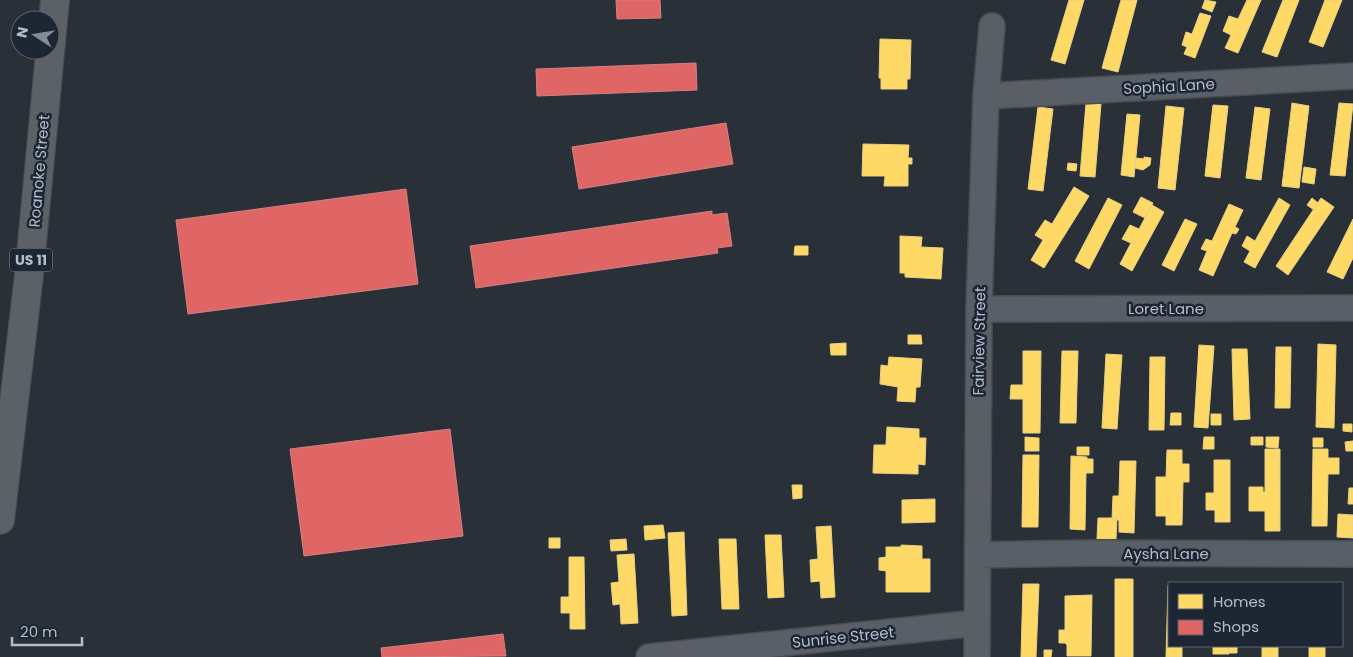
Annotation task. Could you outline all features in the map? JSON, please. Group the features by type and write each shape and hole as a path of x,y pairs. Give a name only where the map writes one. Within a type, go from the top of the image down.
{"main road":[{"name":"Roanoke Street","path":"0,519 29,275 55,0"}],"street":[{"name":"Fairview Street","path":"977,657 979,309 986,96 992,26"},
{"name":"Sophia Lane","path":"986,96 1353,76"},
{"name":"Loret Lane","path":"979,309 1353,308"},
{"name":"Aysha Lane","path":"978,554 1353,554"},
{"name":"Sunrise Street","path":"649,657 977,623"}],"building: Homes":[{"path":"1069,0 1084,0 1065,64 1051,60"},
{"path":"1121,0 1137,0 1118,72 1102,68"},
{"path":"1205,0 1216,2 1212,12 1202,8"},
{"path":"1247,0 1261,0 1238,53 1225,48 1231,35 1223,31 1229,16 1238,19"},
{"path":"1283,0 1299,0 1277,57 1262,52"},
{"path":"1325,0 1342,0 1323,47 1309,42"},
{"path":"1200,13 1211,16 1195,58 1184,54 1187,47 1182,45 1186,32 1192,34"},
{"path":"880,39 911,40 910,79 907,79 907,89 881,89 881,78 879,78"},
{"path":"1086,103 1101,104 1095,177 1080,176"},
{"path":"1292,103 1309,106 1299,188 1282,186"},
{"path":"1339,103 1353,104 1345,176 1330,175"},
{"path":"1213,105 1228,106 1220,178 1205,176"},
{"path":"1166,106 1184,108 1175,190 1158,188"},
{"path":"1038,107 1053,109 1043,191 1028,189"},
{"path":"1255,107 1270,109 1261,180 1246,178"},
{"path":"1127,114 1140,115 1134,177 1121,175"},
{"path":"863,144 909,145 908,158 912,158 912,164 908,164 908,186 884,186 885,176 862,176"},
{"path":"1144,157 1151,158 1150,165 1143,170 1135,168 1136,158 1144,159"},
{"path":"1068,163 1077,164 1076,171 1067,170"},
{"path":"1304,167 1316,169 1314,184 1302,182"},
{"path":"1074,187 1089,196 1044,268 1031,260 1043,240 1035,235 1045,220 1052,224"},
{"path":"1141,197 1153,203 1145,218 1133,212"},
{"path":"1108,198 1122,205 1089,269 1075,261"},
{"path":"1279,198 1290,205 1255,268 1244,262 1250,251 1242,246 1247,236 1255,241"},
{"path":"1312,198 1318,203 1314,210 1307,205"},
{"path":"1321,198 1334,207 1288,275 1276,266"},
{"path":"1229,204 1243,210 1235,227 1239,229 1236,234 1232,233 1213,276 1199,270 1207,251 1201,249 1206,239 1212,241"},
{"path":"1152,205 1164,212 1132,271 1120,264 1131,243 1122,239 1130,225 1139,229"},
{"path":"1185,219 1197,224 1174,271 1162,265"},
{"path":"1353,219 1353,258 1343,279 1327,272"},
{"path":"900,236 922,237 921,247 943,248 941,279 905,277 905,273 900,273"},
{"path":"795,246 808,246 808,255 794,255"},
{"path":"908,335 921,335 922,344 908,344"},
{"path":"846,343 846,355 831,355 830,344"},
{"path":"1318,344 1336,345 1334,428 1316,427"},
{"path":"1199,345 1214,346 1208,428 1194,427"},
{"path":"1276,347 1291,347 1290,408 1275,408"},
{"path":"1232,349 1247,349 1250,419 1234,420"},
{"path":"1023,351 1041,351 1040,433 1023,433 1023,399 1010,399 1011,385 1023,385"},
{"path":"1062,351 1078,351 1076,423 1060,423"},
{"path":"1106,354 1122,355 1117,429 1102,428"},
{"path":"889,357 922,359 920,387 916,387 915,402 897,401 898,387 880,384 881,365 888,366"},
{"path":"1150,357 1165,357 1164,430 1149,430"},
{"path":"1171,413 1181,413 1181,425 1170,425"},
{"path":"1211,414 1221,414 1221,425 1211,425"},
{"path":"1343,424 1352,424 1352,432 1343,431"},
{"path":"887,427 919,429 919,438 926,438 925,465 918,464 918,474 873,473 874,445 886,445"},
{"path":"1025,437 1039,438 1039,451 1025,451"},
{"path":"1204,437 1214,437 1214,449 1203,449"},
{"path":"1251,437 1263,437 1263,445 1251,445"},
{"path":"1266,437 1279,437 1278,448 1266,447"},
{"path":"1313,438 1323,438 1323,447 1313,447"},
{"path":"1353,441 1353,451 1346,451 1345,442"},
{"path":"1077,447 1089,447 1089,455 1077,455"},
{"path":"1265,449 1280,449 1280,531 1265,531 1265,511 1249,511 1249,487 1263,487 1263,492 1265,492"},
{"path":"1313,449 1328,449 1328,458 1339,458 1339,474 1328,474 1327,526 1312,526"},
{"path":"1167,450 1182,450 1182,464 1189,464 1189,482 1183,482 1182,525 1166,525 1166,516 1156,516 1156,477 1166,477"},
{"path":"1023,455 1039,455 1038,527 1022,527"},
{"path":"1071,456 1093,459 1093,473 1086,473 1085,530 1070,529"},
{"path":"1214,460 1230,460 1230,522 1215,522 1215,510 1206,510 1206,493 1214,493"},
{"path":"1120,461 1136,461 1134,533 1119,532 1119,520 1112,520 1113,496 1119,496"},
{"path":"792,485 802,485 802,498 793,499"},
{"path":"1349,488 1353,488 1353,504 1348,504"},
{"path":"935,499 935,522 902,523 902,500"},
{"path":"1338,514 1353,515 1353,538 1337,537"},
{"path":"1098,518 1117,518 1116,539 1097,539"},
{"path":"663,525 665,538 645,540 644,526"},
{"path":"831,526 835,597 821,598 820,581 811,582 810,560 818,559 816,527"},
{"path":"684,532 687,615 672,616 668,533"},
{"path":"765,535 781,535 784,597 768,598"},
{"path":"549,538 560,538 560,548 549,548"},
{"path":"626,539 627,550 611,551 610,540"},
{"path":"719,539 736,539 739,609 722,609"},
{"path":"901,545 922,546 922,559 930,559 930,592 886,592 886,571 879,570 879,558 886,557 886,547 901,547"},
{"path":"634,554 638,623 621,624 620,604 613,605 611,583 619,582 617,555"},
{"path":"569,557 584,557 585,629 570,629 570,613 561,613 561,597 569,597"},
{"path":"1115,579 1133,579 1133,657 1115,657"},
{"path":"1023,584 1039,584 1036,657 1021,657"},
{"path":"1168,585 1168,647 1182,647 1182,657 1166,657"},
{"path":"1092,595 1091,656 1067,656 1067,645 1059,643 1059,630 1065,630 1065,596"},
{"path":"1213,647 1229,647 1229,654 1213,654"},
{"path":"1229,647 1237,647 1237,653 1229,653"},
{"path":"1262,647 1278,647 1278,657 1262,657"},
{"path":"1309,647 1325,647 1325,657 1309,657"},
{"path":"1044,650 1052,650 1051,657 1044,657"}],"building: Shops":[{"path":"616,0 660,0 661,18 617,19"},
{"path":"696,63 697,90 537,96 536,69"},
{"path":"726,123 733,164 579,189 572,147"},
{"path":"406,189 418,284 188,314 176,220"},
{"path":"712,211 712,215 727,213 732,246 717,248 718,253 476,288 470,246"},
{"path":"450,429 463,536 304,556 290,449"},
{"path":"503,634 506,656 382,657 381,648"}]}
